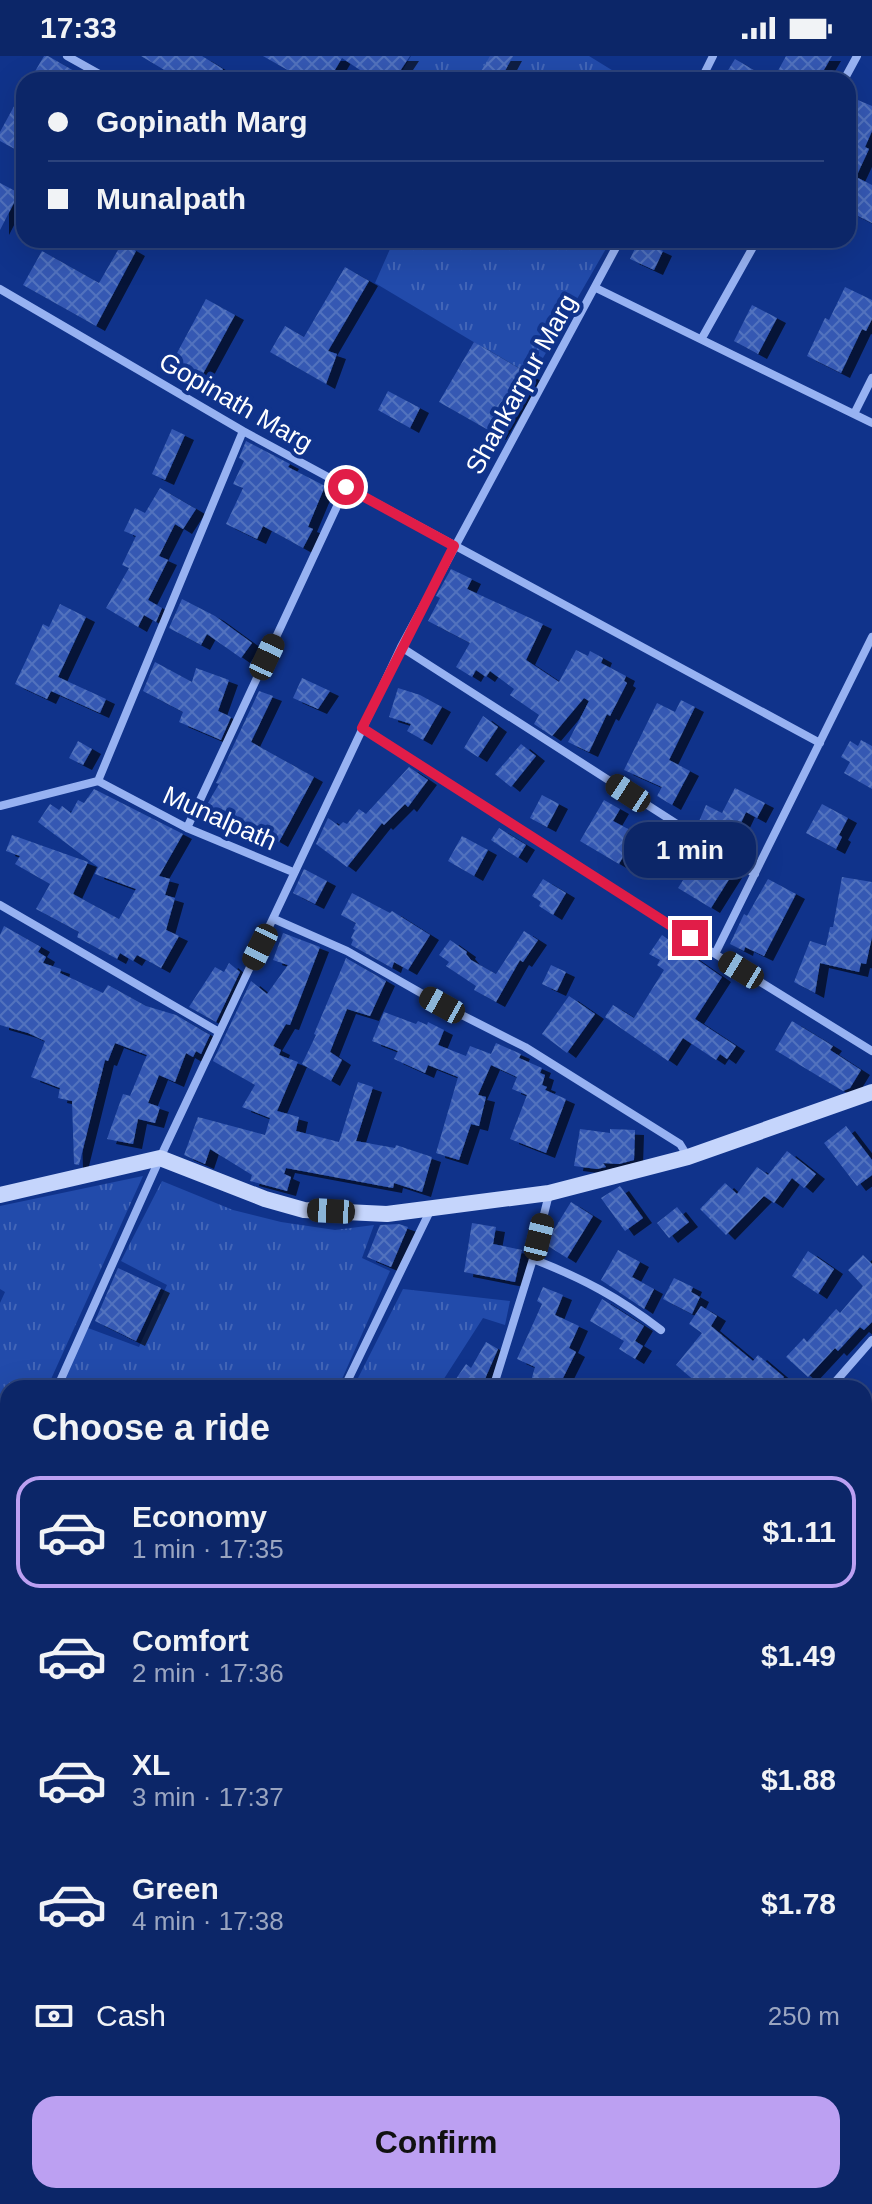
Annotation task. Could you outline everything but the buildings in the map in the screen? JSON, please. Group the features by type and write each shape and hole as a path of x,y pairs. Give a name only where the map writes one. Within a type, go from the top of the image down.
{"street":[{"path":"67,56 96,72"},
{"name":"Shankarpur Marg","path":"401,647 616,248"},
{"path":"702,338 753,248"},
{"path":"596,288 872,423"},
{"name":"Gopinath Marg","path":"0,289 243,431 820,743"},
{"path":"854,414 872,378"},
{"path":"0,806 98,781 243,431"},
{"path":"187,828 346,487"},
{"path":"715,954 872,637"},
{"path":"401,647 755,874"},
{"name":"Munalpath","path":"98,781 187,828 293,872 401,647"},
{"path":"362,728 872,1051"},
{"path":"61,1380 293,872"},
{"path":"0,905 219,1032"},
{"path":"274,919 347,951 442,1005 525,1047 680,1144 688,1157"},
{"path":"0,1195 160,1158 265,1199 304,1210 387,1214 549,1193 688,1157 872,1092"},
{"path":"495,1380 533,1259 549,1193"},
{"path":"348,1380 432,1208"},
{"path":"533,1259 599,1287 625,1302 661,1330"},
{"path":"837,1380 872,1340"}],"green space":[{"path":"411,56 589,56 615,72 402,72"},
{"path":"390,248 606,248 532,377 375,283"},
{"path":"143,1176 51,1380 0,1380 0,1303 5,1292 0,1289 0,1206"},
{"path":"162,1181 233,1210 281,1222 335,1230 374,1225 362,1258 390,1271 342,1380 63,1380 88,1328 139,1347 167,1285 121,1261"},
{"path":"403,1289 510,1301 505,1325 483,1318 443,1380 357,1380"}],"route":[{"path":"346,487 454,546 362,728 690,938"}]}
